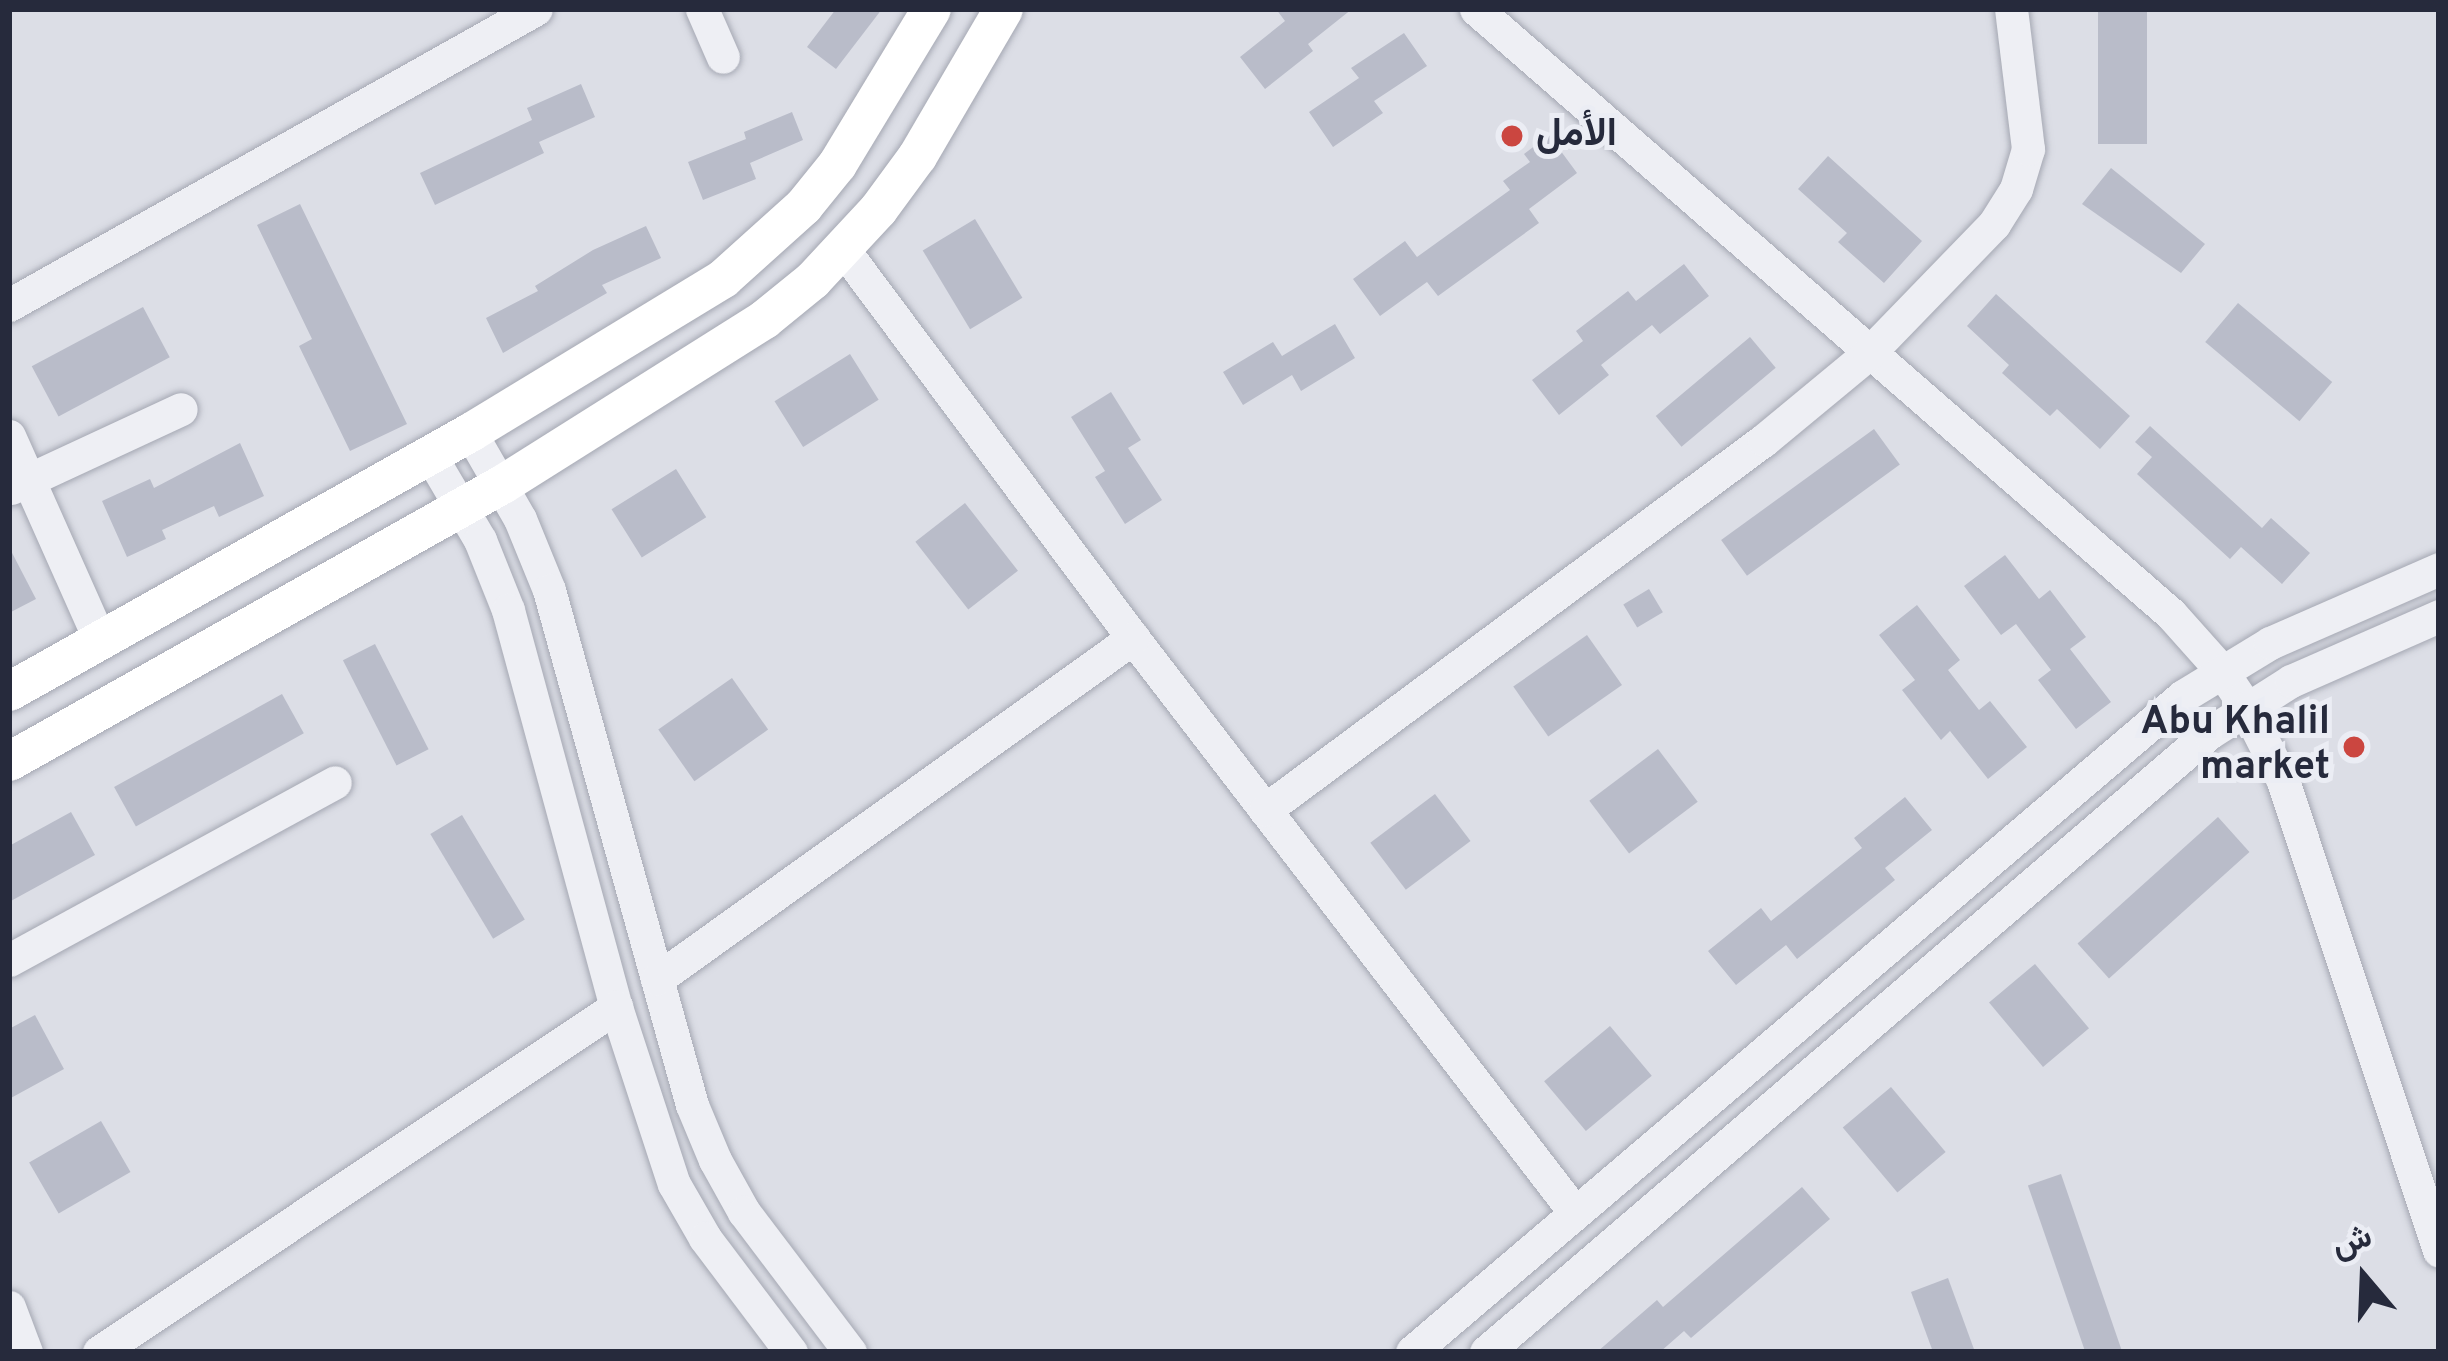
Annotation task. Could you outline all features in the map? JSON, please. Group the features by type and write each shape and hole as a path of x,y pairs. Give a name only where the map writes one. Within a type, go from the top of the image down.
{"main road":[{"path":"9,692 470,432 677,307 765,244 836,164 931,9"},
{"path":"9,761 502,484 764,319 843,249 917,156 1004,9"}],"street":[{"path":"9,305 536,9"},
{"path":"702,9 723,57"},
{"path":"1476,9 2171,614 2221,670 2246,707 2283,781 2439,1251"},
{"path":"1265,810 1746,454 1869,353 1994,224 2016,189 2028,149 2027,109 2011,9"},
{"path":"843,249 1132,638 1573,1210"},
{"path":"19,484 181,409"},
{"path":"470,432 502,484 549,590 692,1106 744,1212 850,1352"},
{"path":"9,436 19,484 100,640"},
{"path":"430,455 462,507 508,610 616,1007 674,1184 705,1238 791,1352"},
{"path":"1412,1352 1573,1210 2140,732 2221,670 2439,568"},
{"path":"1486,1352 2169,764 2246,707 2332,661 2439,616"},
{"path":"657,979 1132,638"},
{"path":"9,960 335,782"},
{"path":"99,1352 616,1007"},
{"path":"9,1307 26,1352"}],"building":[{"path":"836,9 882,9 836,69 807,47"},
{"path":"1276,9 1352,9 1308,44 1313,51 1265,89 1240,57 1285,21"},
{"path":"2098,9 2147,9 2147,144 2098,144"},
{"path":"1404,33 1427,66 1374,101 1383,113 1333,147 1309,112 1359,78 1351,68"},
{"path":"581,84 595,117 539,142 544,153 435,205 420,173 532,120 527,108"},
{"path":"792,112 803,140 750,163 756,179 703,200 688,162 746,139 744,132"},
{"path":"1549,135 1577,173 1529,209 1539,223 1438,296 1427,282 1380,316 1353,279 1405,241 1417,257 1510,190 1503,181 1530,162 1524,154"},
{"path":"1828,156 1922,241 1884,283 1838,242 1847,233 1798,189"},
{"path":"2111,168 2205,244 2181,273 2082,204"},
{"path":"300,204 407,424 350,451 299,346 312,339 257,225"},
{"path":"975,219 1022,298 970,329 923,250"},
{"path":"646,226 661,258 602,285 607,293 503,353 486,318 538,291 535,286 593,250"},
{"path":"1684,264 1709,296 1660,334 1652,325 1601,365 1609,375 1559,415 1532,380 1583,341 1576,331 1628,291 1636,301"},
{"path":"1996,294 2130,416 2100,449 2057,409 2050,416 2002,373 2009,365 1967,326"},
{"path":"2238,303 2332,382 2299,421 2205,342"},
{"path":"143,307 170,357 59,416 32,366"},
{"path":"1335,324 1355,358 1301,391 1292,375 1243,405 1223,372 1273,342 1282,356"},
{"path":"1750,337 1776,368 1681,447 1656,416"},
{"path":"850,354 879,400 803,447 775,401"},
{"path":"1111,392 1141,440 1128,448 1162,500 1125,524 1095,477 1105,471 1071,417"},
{"path":"2150,426 2262,528 2271,518 2310,553 2282,584 2241,547 2230,559 2137,474 2152,457 2135,442"},
{"path":"1874,429 1900,465 1747,576 1721,540"},
{"path":"240,443 264,496 219,517 214,506 162,530 166,539 127,557 102,501 150,479 154,488"},
{"path":"676,469 706,517 642,558 612,509"},
{"path":"965,503 1018,571 968,610 915,542"},
{"path":"9,547 36,599 9,613"},
{"path":"2005,555 2039,599 2050,590 2086,637 2070,649 2111,702 2076,729 2038,680 2051,670 2016,624 2001,635 1964,586"},
{"path":"1649,589 1663,612 1637,628 1623,604"},
{"path":"1917,605 1960,660 1948,670 1979,710 1990,701 2027,747 1988,779 1950,731 1941,740 1902,690 1915,680 1879,635"},
{"path":"1587,635 1622,685 1548,737 1513,687"},
{"path":"375,644 429,749 396,765 343,660"},
{"path":"732,678 768,730 694,781 658,730"},
{"path":"282,694 304,733 136,826 114,787"},
{"path":"1658,749 1698,802 1629,853 1589,801"},
{"path":"1435,794 1471,841 1406,890 1370,843"},
{"path":"1905,797 1932,830 1885,868 1895,880 1797,959 1786,945 1736,985 1708,951 1761,908 1771,921 1862,848 1854,838"},
{"path":"71,812 95,855 9,902 9,846"},
{"path":"462,815 525,920 493,939 430,834"},
{"path":"2218,817 2249,852 2109,978 2078,943"},
{"path":"2035,964 2089,1028 2043,1067 1989,1003"},
{"path":"35,1015 64,1069 9,1099 9,1029"},
{"path":"1610,1026 1652,1076 1586,1131 1544,1081"},
{"path":"1891,1087 1946,1152 1897,1193 1843,1127"},
{"path":"101,1121 130,1172 59,1214 29,1162"},
{"path":"2061,1174 2122,1352 2085,1352 2028,1185"},
{"path":"1802,1187 1830,1219 1691,1338 1684,1331 1660,1352 1597,1352 1657,1300 1663,1307"},
{"path":"1948,1278 1975,1352 1933,1352 1911,1292"}],"place":[{"name":"الأمل","path":"1512,136"},
{"name":"Abu Khalil market","path":"2354,747"}]}
